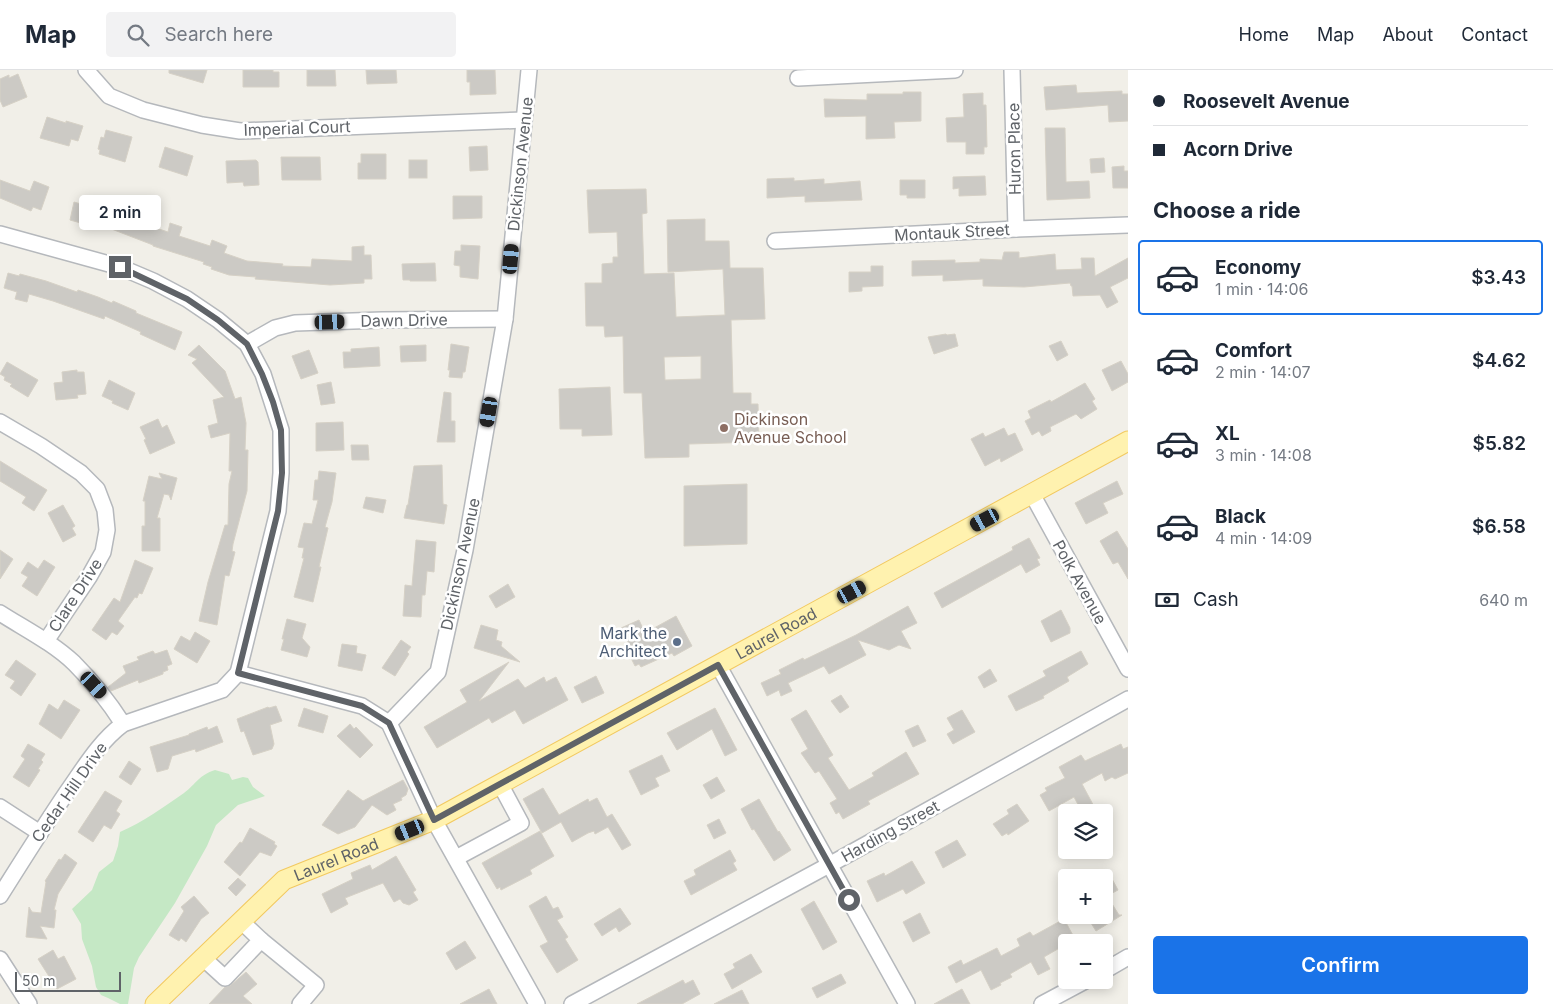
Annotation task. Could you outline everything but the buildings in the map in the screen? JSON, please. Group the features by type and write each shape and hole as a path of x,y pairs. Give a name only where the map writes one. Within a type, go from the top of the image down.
{"main road":[{"name":"Laurel Road","path":"154,1004 284,880 434,820 1128,441"}],"street":[{"name":"Imperial Court","path":"86,70 109,96 143,110 202,125 240,131 524,120"},
{"name":"Dickinson Avenue","path":"389,723 438,672 465,550 505,319 529,70"},
{"path":"798,78 955,70"},
{"name":"Huron Place","path":"1012,70 1016,228"},
{"name":"Montauk Street","path":"775,241 1016,228 1128,225"},
{"path":"0,234 120,267 153,281 187,299 218,320 247,344 262,374 281,430 282,473 278,511 238,673 362,706 389,723 434,820 537,1004"},
{"name":"Dawn Drive","path":"247,344 275,328 295,323 505,319"},
{"name":"Clare Drive","path":"0,422 41,446 81,473 97,489 105,510 107,530 103,552 89,577 46,641"},
{"name":"Polk Avenue","path":"1032,494 1128,669"},
{"path":"0,613 46,641 74,662 105,696 123,724"},
{"path":"718,665 907,1004"},
{"name":"Cedar Hill Drive","path":"0,896 40,833 98,748 110,734 123,724 222,690 238,673"},
{"name":"Harding Street","path":"572,1004 829,865 1128,699"},
{"path":"456,858 521,822 500,784"},
{"path":"0,807 40,833"},
{"path":"241,921 260,940 316,985 300,1004"},
{"path":"202,957 225,978 260,940"},
{"path":"1113,966 1128,958"},
{"path":"0,959 29,1004"},
{"path":"1042,1004 1070,989"}],"green space":[{"path":"215,770 229,774 232,780 243,777 248,778 253,787 265,796 238,805 216,825 207,846 175,903 139,957 134,968 128,1004 120,1004 101,995 96,987 92,966 82,939 81,924 72,909 92,890 99,872 113,861 120,832 161,809 184,793 201,777"}],"place":[{"name":"Dickinson Avenue School","path":"724,428"},
{"name":"Mark the Architect","path":"677,642"}],"route":[{"path":"120,267 153,281 187,299 218,320 247,344 273,402 281,430 282,473 278,511 238,673 362,706 389,723 434,820 718,665 849,900"}]}
